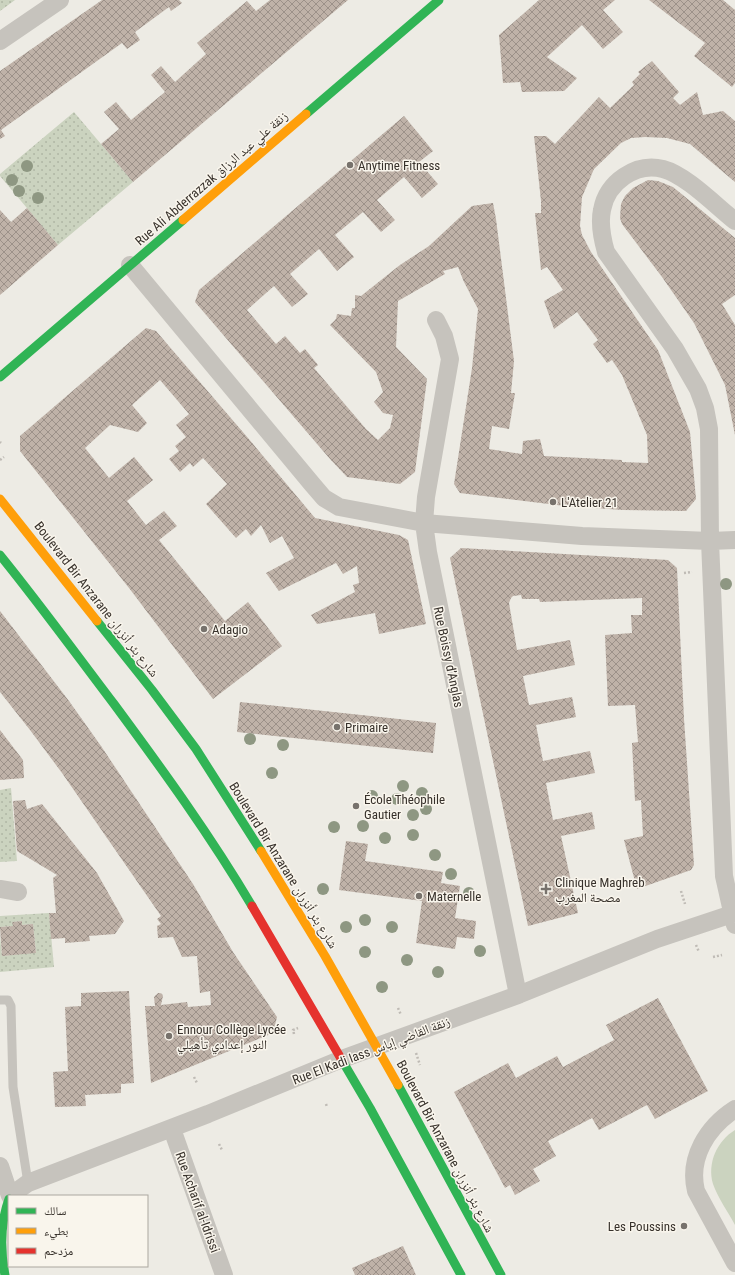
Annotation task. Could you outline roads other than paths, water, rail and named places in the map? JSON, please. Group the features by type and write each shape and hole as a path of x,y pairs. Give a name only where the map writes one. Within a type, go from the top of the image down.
{"main road":[{"name":"Rue Ali Abderrazzak زنقة علي عبد الرزاق","path":"0,377 439,0"},
{"name":"Boulevard Bir Anzarane شارع بئر أنزران","path":"0,499 152,690 212,773 240,816 325,956 377,1046 501,1275"},
{"path":"0,555 35,598 162,769 230,869 370,1108 461,1275"},
{"path":"3,1269 3,1225 8,1203"}],"street":[{"path":"0,41 60,0"},
{"path":"734,918 724,876 710,541 709,429 705,408 698,389 675,349 606,252 600,227 605,199 617,182 627,174 638,169 650,168 663,169 685,180 735,220"},
{"path":"130,265 324,498 339,507 424,523 582,536 710,541 735,540"},
{"name":"Rue Boissy d’Anglas","path":"436,320 444,336 450,359 426,497 424,523 428,552 518,995"},
{"path":"0,889 18,892"},
{"name":"Rue El Kadi Iass زنقة القاضي إياس","path":"11,1195 28,1183 172,1128 342,1059 518,995 657,939 734,918"},
{"path":"735,1109 724,1116 705,1138 698,1155 695,1180 696,1191 735,1263"},
{"name":"Rue Acharif al-Idrissi","path":"172,1128 224,1275"},
{"path":"0,1166 10,1195"}],"lane":[{"path":"0,1000 8,1000 11,1006 13,1087 28,1183"}],"place":[{"name":"Anytime Fitness","path":"350,165"},
{"name":"L'Atelier 21","path":"553,502"},
{"name":"Adagio","path":"204,629"},
{"name":"Primaire","path":"337,727"},
{"name":"École Théophile Gautier","path":"356,806"},
{"name":"Clinique Maghreb مصحة المغرب","path":"546,889"},
{"name":"Maternelle","path":"419,896"},
{"name":"Ennour Collège Lycée النور إعدادي تأهيلي","path":"169,1036"},
{"name":"Les Poussins","path":"684,1226"}]}
